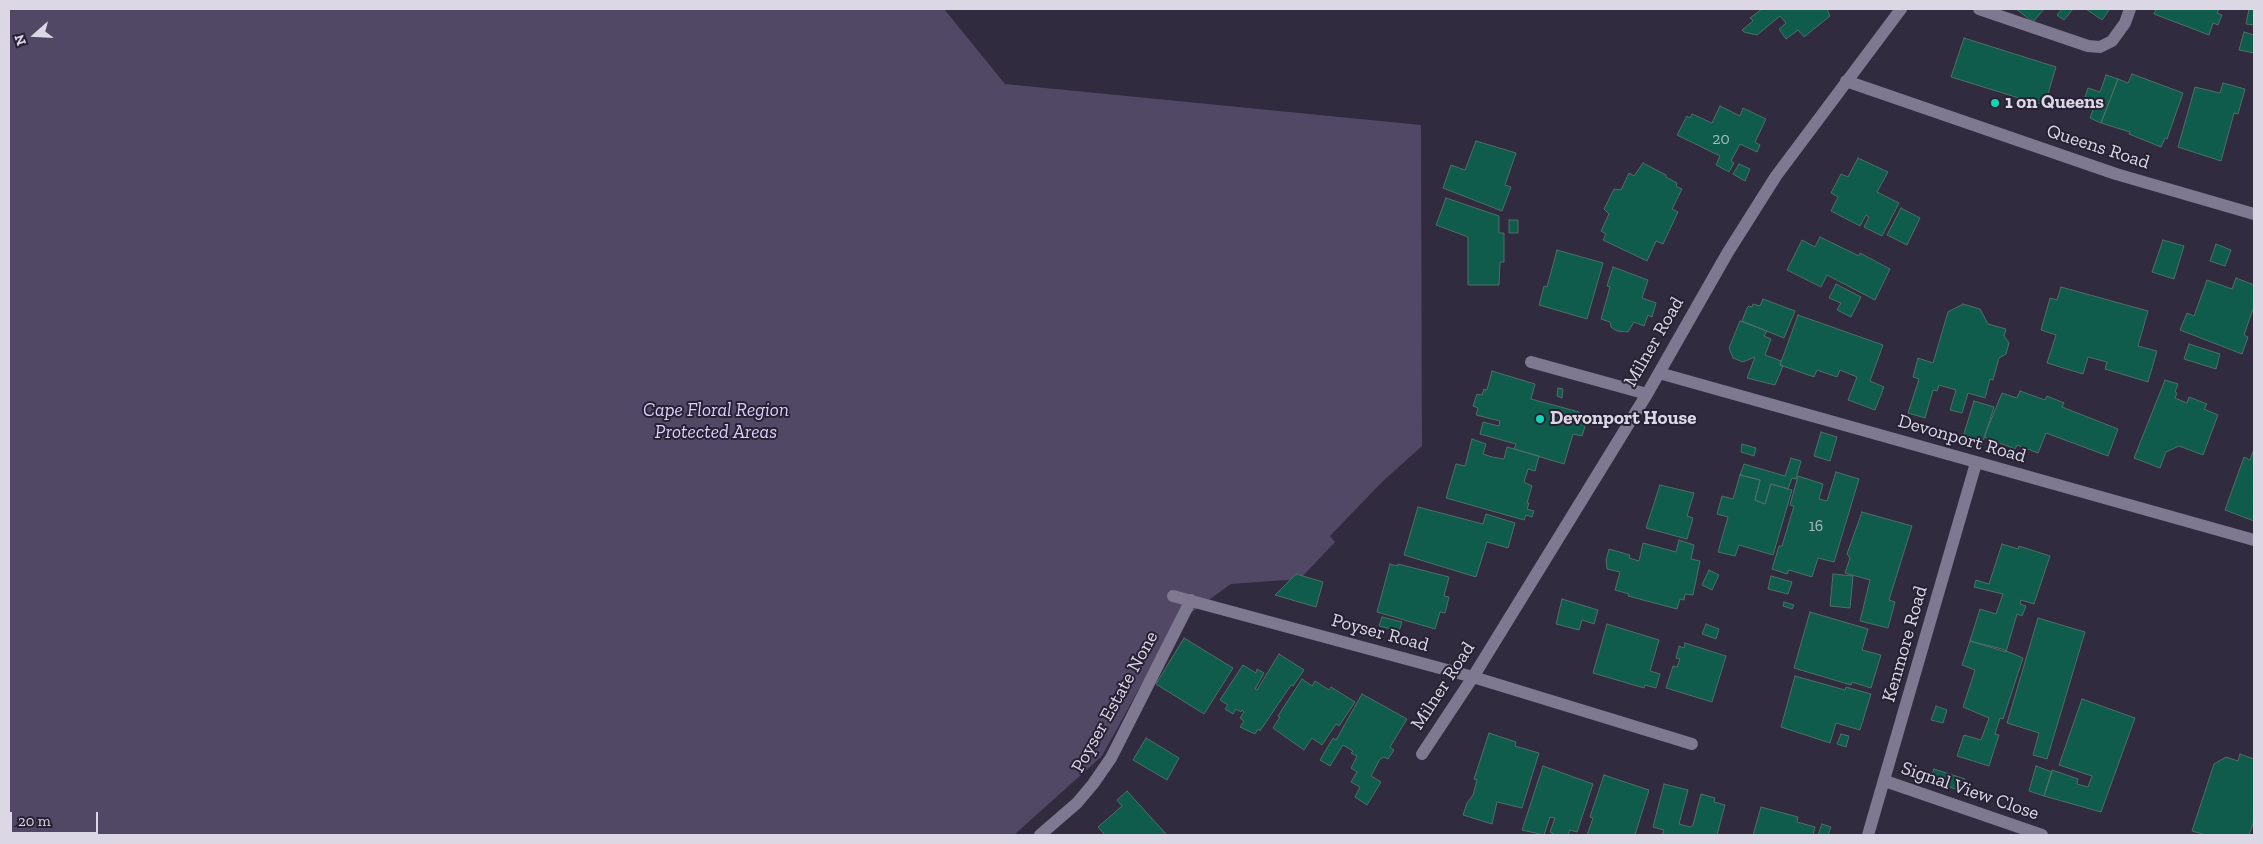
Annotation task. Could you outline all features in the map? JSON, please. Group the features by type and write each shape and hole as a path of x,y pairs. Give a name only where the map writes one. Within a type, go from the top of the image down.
{"street":[{"name":"Milner Road","path":"1422,754 1473,677 1647,394 1723,260 1776,176 1901,9"},
{"path":"1980,9 2088,46 2100,47 2112,41 2125,23 2130,9"},
{"name":"Queens Road","path":"1846,81 2116,174 2254,214"},
{"path":"1531,362 1647,394"},
{"name":"Devonport Road","path":"1659,373 2254,540"},
{"name":"Kenmore Road","path":"1868,835 1885,782 1976,463"},
{"name":"Poyser Road","path":"1172,596 1473,677 1692,744"},
{"name":"Poyser Estate None","path":"1040,835 1077,803 1093,784 1110,758 1191,600"},
{"name":"Signal View Close","path":"1885,782 2042,835"}],"green space":[{"name":"Cape Floral Region Protected Areas","path":"9,9 944,9 1005,84 1421,125 1422,446 1382,482 1330,536 1335,542 1300,579 1231,584 1174,625 1102,756 1014,835 9,835"}],"building":[{"path":"1762,9 1827,9 1830,16 1804,37 1798,30 1786,39 1779,29 1786,23 1780,16 1757,35 1744,32 1742,30 1753,21 1750,18"},
{"path":"2016,9 2044,9 2033,22"},
{"path":"2062,9 2073,9 2064,20 2057,15"},
{"path":"2086,9 2110,9 2102,20"},
{"path":"2156,9 2219,9 2217,13 2222,15 2218,25 2213,23 2209,35 2154,14"},
{"path":"2249,9 2254,9 2254,25 2246,24"},
{"path":"2244,32 2254,35 2254,53 2239,50"},
{"path":"1964,38 2056,67 2045,104 2035,103 1951,77"},
{"path":"2132,74 2183,93 2167,139 2165,138 2161,147 2129,134 2130,132 2101,123 2118,79 2128,83"},
{"path":"2106,75 2118,79 2101,123 2090,118 2095,104 2084,100 2088,88 2100,92"},
{"path":"2223,83 2245,89 2238,114 2234,113 2221,161 2178,147 2195,87 2220,93"},
{"path":"1720,106 1740,116 1743,108 1766,119 1755,142 1760,145 1757,152 1740,144 1731,161 1734,163 1729,172 1716,165 1720,156 1677,135 1687,116 1690,118 1692,114 1712,123"},
{"path":"1476,141 1516,153 1505,185 1511,187 1502,211 1443,188 1451,165 1465,170"},
{"path":"1858,158 1888,172 1877,192 1899,203 1882,236 1864,227 1869,217 1866,215 1860,226 1831,211 1838,197 1831,193 1841,174 1848,177"},
{"path":"1643,163 1666,175 1666,177 1677,183 1676,186 1682,189 1672,209 1678,212 1663,244 1656,241 1647,261 1603,240 1606,234 1601,231 1609,214 1604,209 1614,189 1621,190 1629,173 1634,176"},
{"path":"1739,164 1750,169 1745,181 1733,174"},
{"path":"1446,198 1499,216 1499,233 1504,233 1504,262 1500,262 1499,285 1468,285 1468,237 1436,225"},
{"path":"1901,208 1920,218 1907,245 1887,235"},
{"path":"1509,220 1518,220 1518,233 1509,233"},
{"path":"1820,237 1859,256 1860,253 1890,269 1875,300 1827,275 1821,287 1787,270 1802,240 1815,247"},
{"path":"2163,240 2184,246 2174,279 2152,272"},
{"path":"2216,244 2231,250 2225,266 2210,261"},
{"path":"1557,250 1603,263 1587,319 1539,305 1544,286 1547,287"},
{"path":"1613,267 1648,280 1642,298 1656,303 1652,317 1648,315 1644,326 1634,322 1628,332 1617,331 1611,327 1610,322 1601,319 1610,287 1607,286"},
{"path":"2236,278 2254,285 2254,306 2244,335 2248,337 2242,354 2180,330 2187,313 2194,316 2207,280 2232,289"},
{"path":"1836,284 1861,297 1851,317 1837,310 1841,303 1829,298"},
{"path":"2061,287 2148,311 2138,346 2157,351 2148,382 2105,369 2107,362 2088,357 2083,374 2047,363 2056,335 2041,330 2050,298 2057,300"},
{"path":"1763,299 1795,311 1784,338 1742,321 1747,308 1749,306 1752,307 1753,304 1760,306"},
{"path":"1963,304 1980,309 1988,324 2006,329 2004,336 2009,343 2006,354 1999,358 1993,380 1990,379 1985,398 1968,393 1962,413 1950,410 1956,390 1939,385 1937,391 1933,390 1925,418 1908,413 1919,379 1913,377 1918,358 1933,363 1948,312"},
{"path":"1798,315 1883,345 1870,381 1884,387 1875,410 1848,400 1857,377 1840,370 1837,377 1817,370 1814,377 1780,365"},
{"path":"1740,321 1767,331 1764,336 1771,339 1765,355 1781,361 1780,365 1783,366 1775,385 1747,378 1755,357 1743,362 1733,358 1729,348"},
{"path":"2189,344 2220,354 2216,369 2184,359"},
{"name":"Devonport House","path":"1492,371 1535,384 1531,399 1579,412 1579,415 1588,417 1582,436 1573,434 1564,464 1514,449 1516,444 1480,434 1483,422 1499,426 1500,421 1476,415 1478,408 1473,406 1477,394 1482,395 1484,389 1487,390"},
{"path":"2165,380 2178,384 2175,398 2187,403 2189,397 2207,404 2204,409 2218,415 2203,455 2179,446 2166,452 2160,468 2134,458"},
{"path":"1558,388 1563,389 1562,398 1557,396"},
{"path":"2020,391 2045,400 2047,396 2064,403 2062,407 2118,429 2108,456 2046,433 2038,453 2017,445 2015,449 1984,437 2002,393 2017,398"},
{"path":"1974,401 1994,407 1982,445 1962,440"},
{"path":"1821,432 1837,437 1830,461 1814,456"},
{"path":"1472,439 1486,444 1483,454 1492,457 1504,459 1507,447 1539,456 1535,471 1528,469 1524,482 1532,486 1527,509 1534,511 1532,517 1526,515 1524,520 1446,498 1456,464 1465,466"},
{"path":"1742,444 1756,448 1754,456 1741,452"},
{"path":"2254,449 2254,521 2225,510 2244,457 2250,460"},
{"path":"1791,458 1801,461 1796,479 1792,478 1788,489 1771,484 1765,504 1755,500 1760,480 1740,475 1744,464 1785,476"},
{"path":"1836,472 1859,479 1834,562 1818,558 1812,577 1789,570 1787,574 1772,569 1779,546 1782,546 1794,506 1790,505 1798,476 1823,484 1819,499 1827,501"},
{"path":"1740,475 1760,480 1755,500 1765,504 1771,484 1792,490 1773,555 1739,545 1735,556 1718,552 1728,517 1717,514 1722,496 1733,499"},
{"path":"1660,485 1694,493 1687,516 1693,518 1687,539 1646,528"},
{"path":"1418,507 1483,524 1486,514 1515,523 1508,548 1487,542 1476,577 1404,555"},
{"path":"1862,512 1912,526 1889,600 1895,602 1888,628 1860,621 1870,580 1845,573 1850,558 1847,554"},
{"path":"1679,540 1694,545 1691,559 1700,561 1693,595 1685,594 1684,600 1680,599 1677,609 1628,596 1629,594 1615,590 1620,572 1607,569 1606,560 1609,549 1630,555 1629,558 1639,561 1643,543 1676,552"},
{"path":"2002,544 2018,549 2019,546 2050,556 2034,604 2021,600 2020,604 2026,606 2022,616 2017,614 2006,652 1970,641 1980,609 1996,614 2003,594 1974,587 1976,580 1989,584"},
{"path":"1390,564 1398,566 1398,564 1449,577 1444,596 1449,597 1445,613 1440,612 1435,629 1377,612"},
{"path":"1709,570 1719,575 1712,590 1702,585"},
{"path":"1296,574 1323,582 1316,607 1275,595"},
{"path":"1833,574 1853,576 1850,608 1830,606"},
{"path":"1771,576 1792,582 1788,594 1768,589"},
{"path":"1562,599 1598,610 1594,624 1582,620 1579,630 1556,624"},
{"path":"1784,602 1794,605 1792,609 1783,606"},
{"path":"1810,612 1868,629 1862,650 1881,655 1871,688 1852,682 1851,685 1794,668"},
{"path":"1382,617 1402,622 1399,631 1379,626"},
{"path":"2038,618 2085,632 2047,759 2033,755 2039,733 2007,723"},
{"path":"1607,624 1659,640 1650,671 1660,674 1656,688 1645,685 1644,688 1593,673"},
{"path":"1706,624 1719,629 1716,639 1702,634"},
{"path":"1184,638 1233,668 1204,714 1156,684"},
{"path":"1970,641 2002,649 2023,658 2003,719 2000,718 1995,734 1999,735 1989,766 1957,756 1964,735 1981,740 1989,718 1963,707 1975,670 1962,665"},
{"path":"1685,643 1726,656 1712,702 1666,688 1673,666 1677,667 1680,659 1676,658 1679,646 1684,648"},
{"path":"1279,654 1304,670 1293,686 1291,685 1260,731 1258,729 1255,734 1240,727 1244,721 1240,718 1244,712 1242,710 1241,712 1236,709 1233,714 1225,709 1228,705 1220,700 1243,665 1256,673 1257,669 1264,673 1255,689 1257,690"},
{"path":"1795,676 1845,690 1846,687 1871,694 1860,730 1836,723 1830,743 1781,727"},
{"path":"1302,679 1312,686 1315,681 1329,690 1331,687 1355,702 1339,726 1336,724 1322,745 1312,738 1304,750 1273,728 1280,717 1278,716"},
{"path":"1362,694 1407,719 1390,747 1394,750 1388,759 1384,757 1380,759 1371,776 1381,782 1367,805 1355,797 1360,787 1351,782 1357,772 1351,768 1357,756 1351,753 1353,751 1343,745 1330,766 1320,760 1333,738 1336,740"},
{"path":"2082,699 2135,718 2101,812 2044,796 2052,770 2078,779 2077,784 2088,787 2092,776 2059,765"},
{"path":"1936,706 1947,710 1943,723 1931,720"},
{"path":"1489,733 1516,742 1515,746 1539,753 1522,808 1497,802 1492,824 1463,815 1467,803 1473,795 1477,780 1474,779"},
{"path":"1841,734 1849,736 1846,747 1837,744"},
{"path":"1146,738 1179,758 1167,780 1133,760"},
{"path":"2240,754 2254,759 2254,821 2249,835 2206,835 2192,831 2214,764 2226,757 2238,761"},
{"path":"1543,766 1593,784 1577,832 1570,830 1568,835 1555,835 1550,832 1555,818 1550,817 1544,835 1522,830"},
{"path":"2036,766 2052,772 2044,796 2029,791"},
{"path":"1934,769 1965,779 1961,791 1930,780"},
{"path":"1604,775 1649,790 1635,835 1587,835 1593,818 1590,817"},
{"path":"1664,784 1688,790 1679,824 1690,827 1693,825 1701,794 1715,798 1714,802 1725,805 1717,835 1662,835 1664,830 1653,827"},
{"path":"1127,791 1167,835 1105,835 1098,827 1122,806 1117,800"},
{"path":"1761,807 1798,817 1797,822 1815,827 1813,835 1753,835"},
{"path":"1822,824 1831,827 1828,835 1818,835"}],"place":[{"name":"1 on Queens","path":"1995,103"},
{"name":"Devonport House","path":"1540,419"}]}
